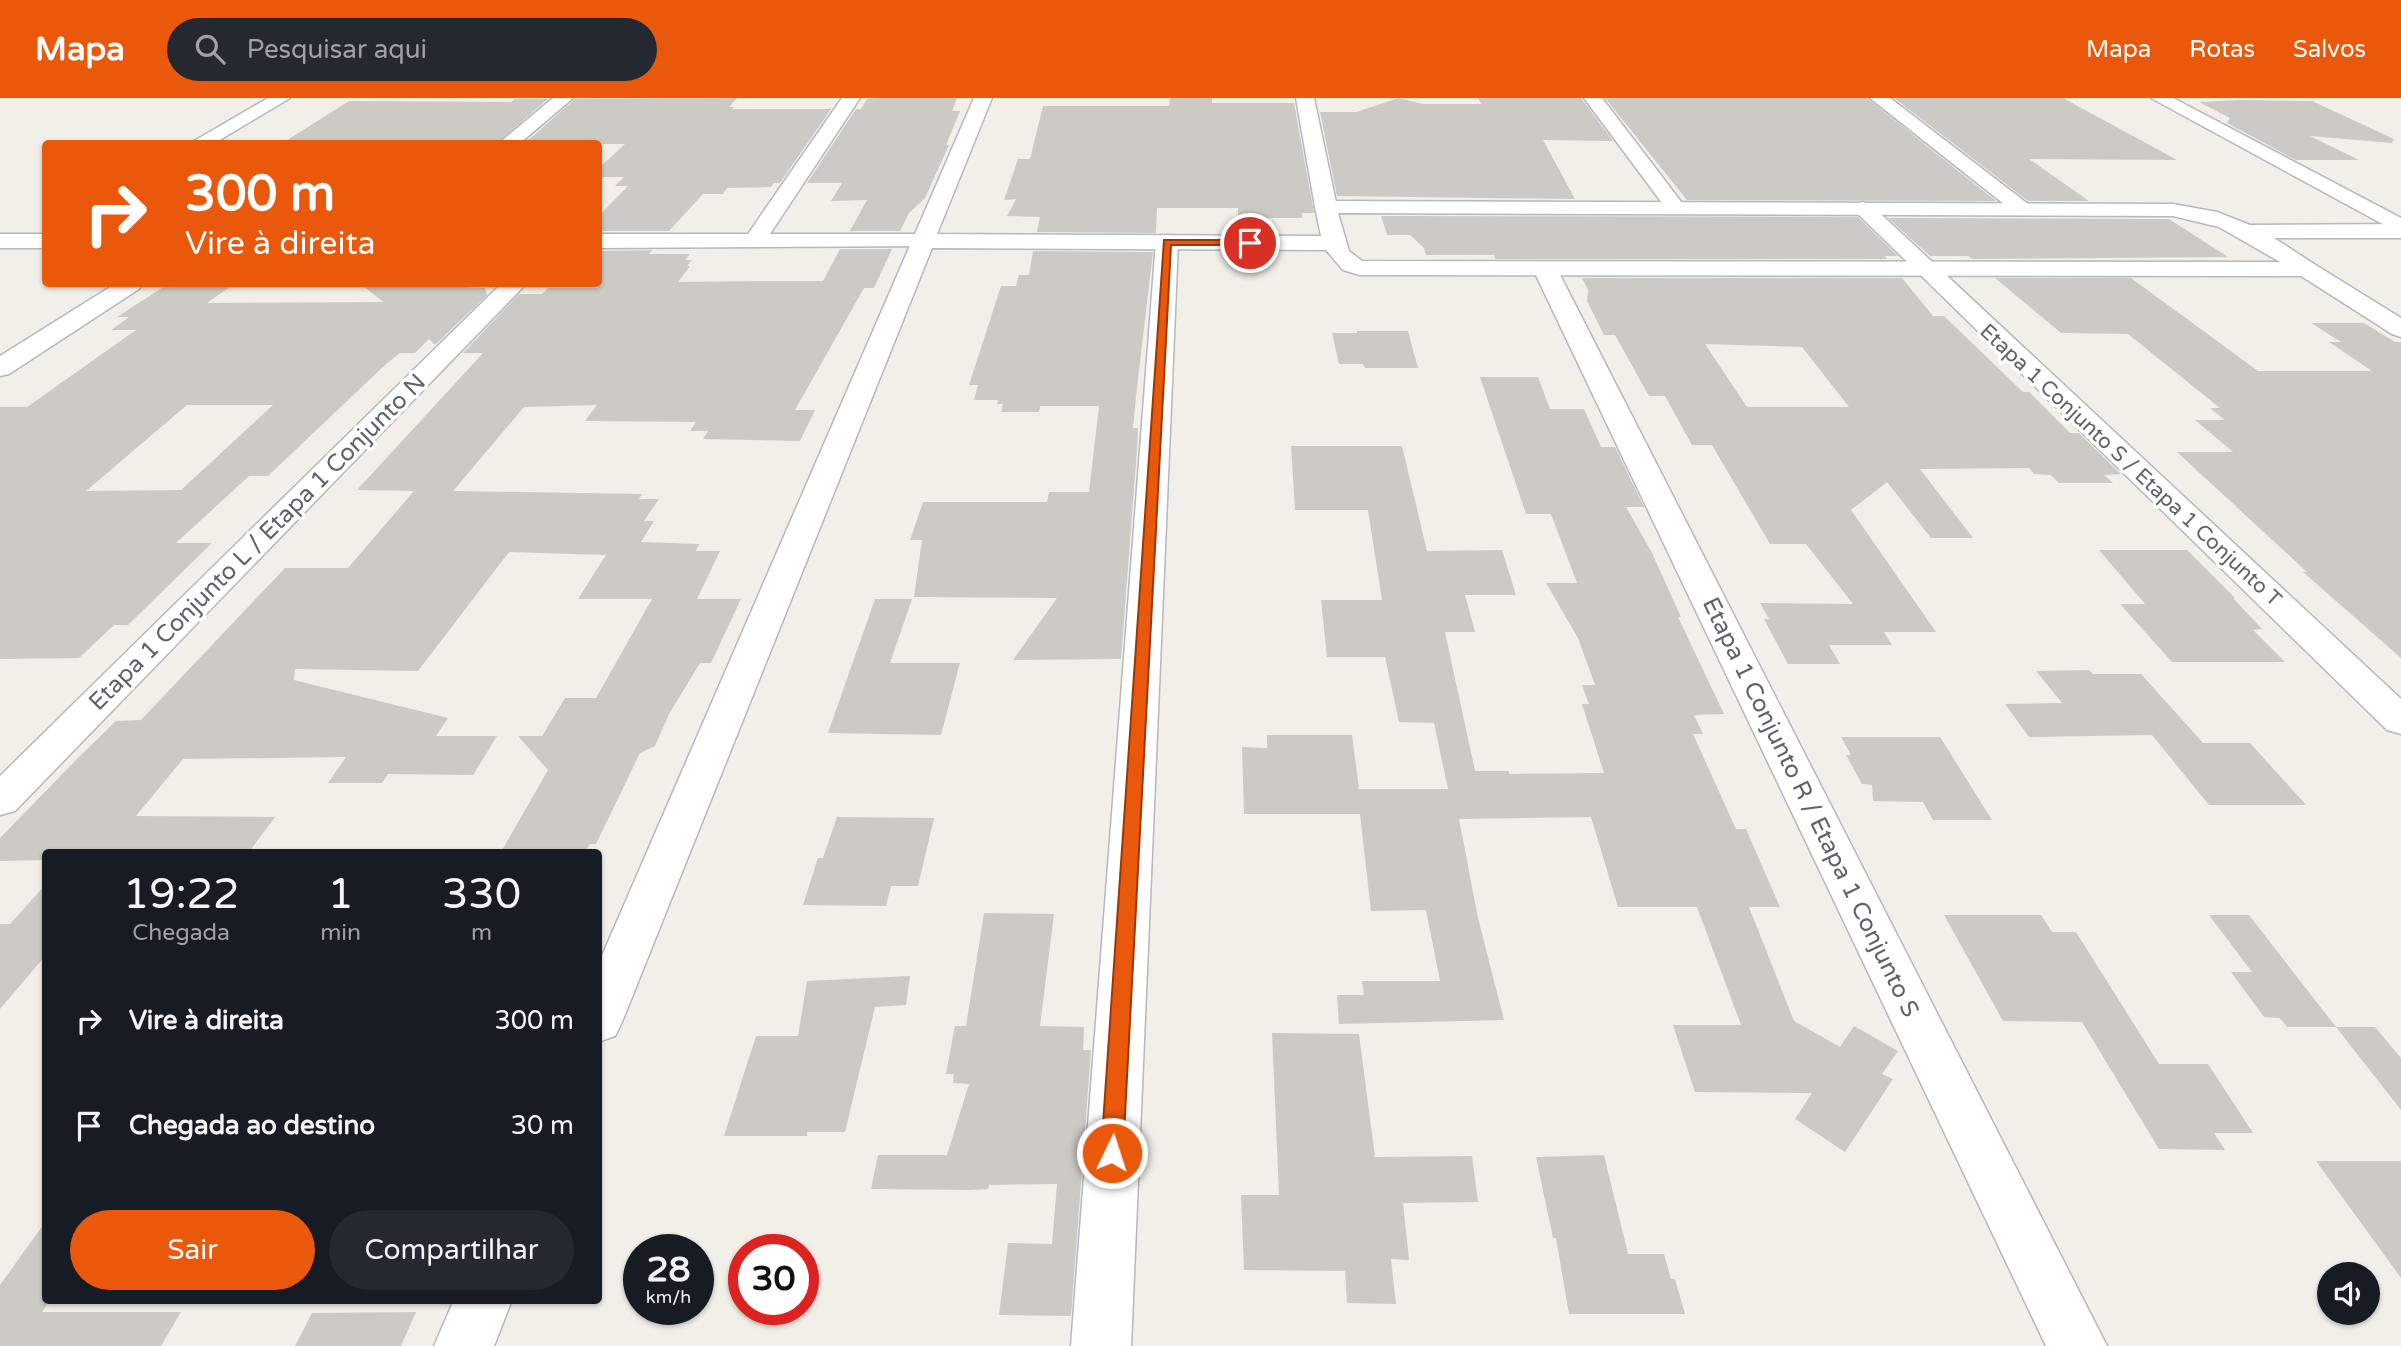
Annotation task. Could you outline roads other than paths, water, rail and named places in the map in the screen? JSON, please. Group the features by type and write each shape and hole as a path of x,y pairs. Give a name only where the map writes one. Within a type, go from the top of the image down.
{"street":[{"path":"205,140 281,98"},
{"path":"512,140 564,98"},
{"path":"754,241 851,98"},
{"path":"602,1012 983,98"},
{"path":"1305,98 1332,236 1345,263 1360,268 2306,269"},
{"path":"1593,98 1675,206"},
{"path":"1879,98 2021,208"},
{"path":"2160,98 2401,229"},
{"path":"1326,207 1675,206 2183,211 2207,216 2256,237 2401,329"},
{"name":"Etapa 1 Conjunto S / Etapa 1 Conjunto T","path":"1863,208 2401,721"},
{"path":"10,240 42,228"},
{"path":"2256,237 2401,229"},
{"path":"925,235 1167,242 1332,236"},
{"path":"602,241 754,241 925,235 1332,236"},
{"path":"2256,237 2401,243"},
{"path":"10,240 42,240"},
{"path":"1101,1346 1167,242"},
{"name":"Etapa 1 Conjunto R / Etapa 1 Conjunto S","path":"1545,269 2077,1346"},
{"path":"0,368 126,287"},
{"name":"Etapa 1 Conjunto L / Etapa 1 Conjunto N","path":"0,802 511,287"},
{"path":"464,1346 481,1304"}]}
